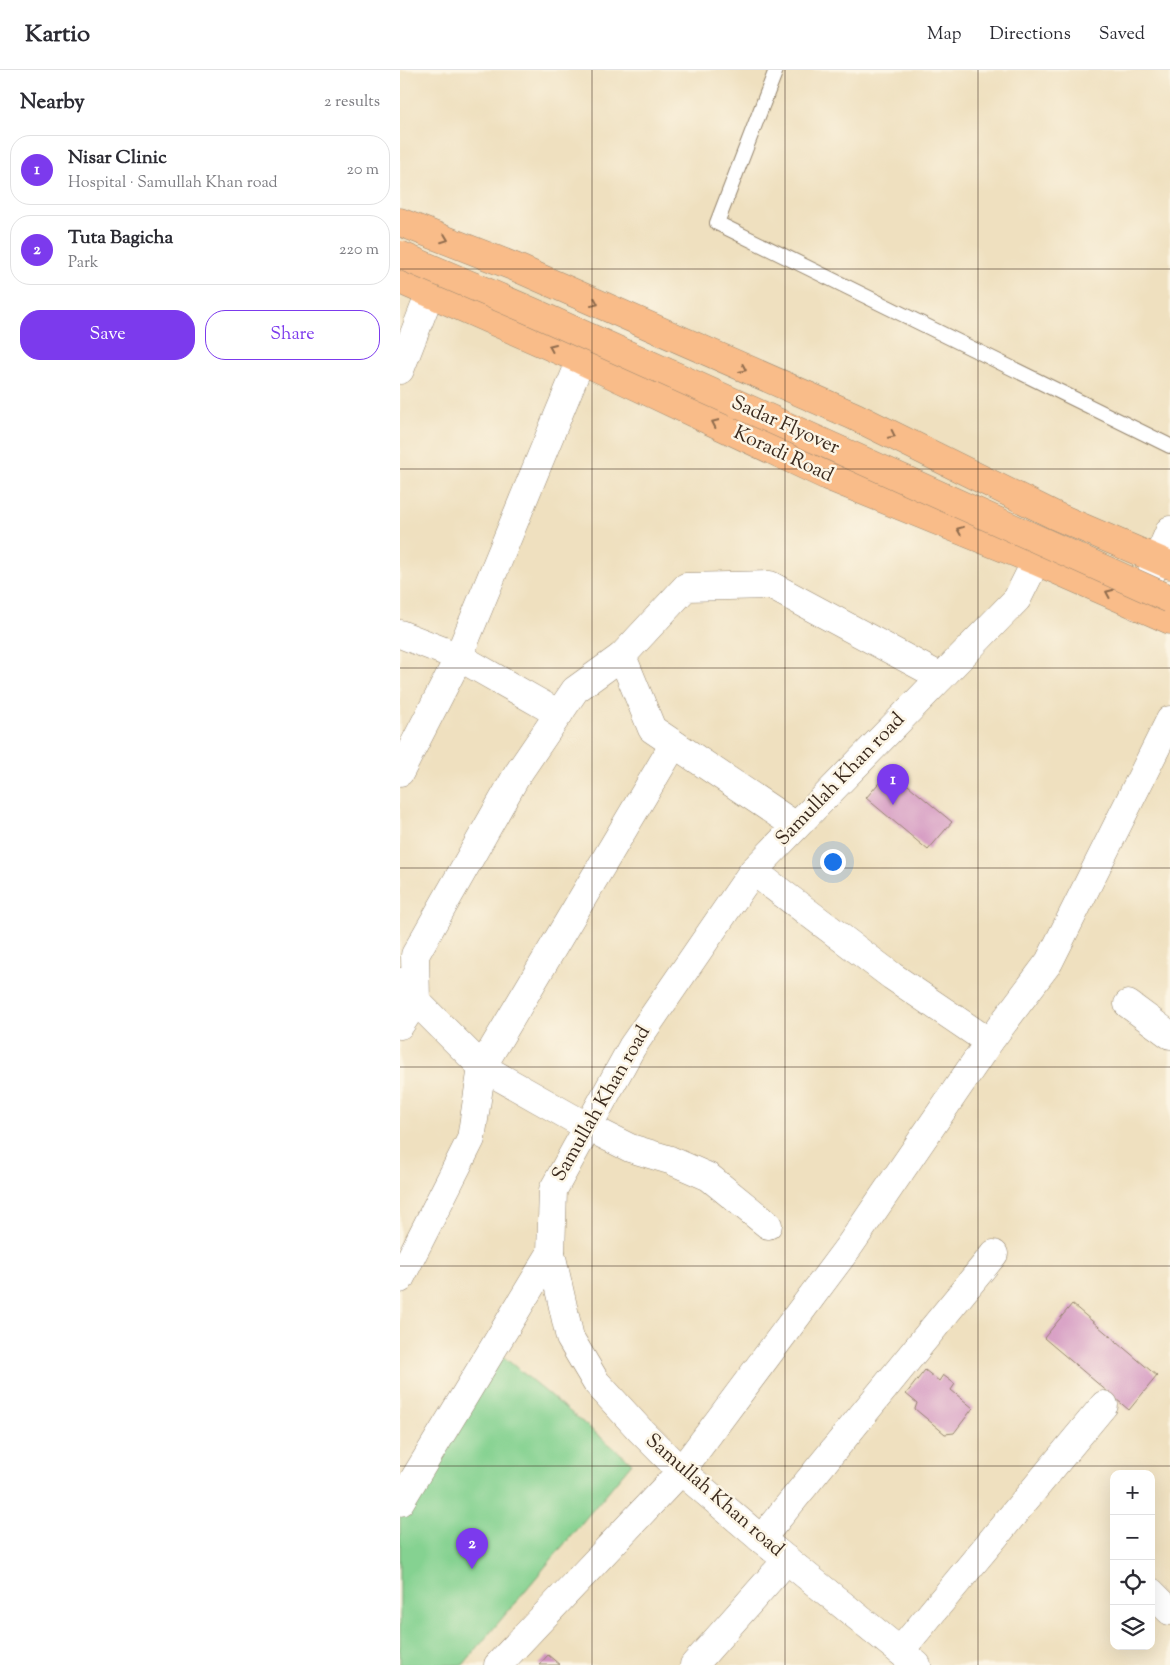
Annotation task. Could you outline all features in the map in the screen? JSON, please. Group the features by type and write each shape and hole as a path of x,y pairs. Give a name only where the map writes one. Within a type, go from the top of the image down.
{"main road":[{"name":"Sadar Flyover","path":"400,224 633,340 978,497 1166,569"},
{"name":"Sadar Flyover","path":"400,255 531,311 1169,611"},
{"name":"Koradi Road","path":"400,280 581,360 828,476 1036,561 1137,606 1169,611"}],"street":[{"path":"400,224 400,255"},
{"path":"400,370 430,293"},
{"path":"400,772 459,657 581,360"},
{"path":"1137,606 1166,569 1170,530"},
{"name":"Samullah Khan road","path":"908,1658 761,1539 681,1471 627,1417 596,1382 570,1338 551,1253 553,1190 632,1046 753,871 1017,599 1036,561"},
{"path":"400,1025 415,955 517,775 575,690 622,656 686,587 770,585 941,677"},
{"path":"400,634 459,657 559,714"},
{"path":"622,656 652,729 796,826"},
{"path":"498,1665 681,1471 850,1245 988,1042 1049,962 1170,720"},
{"path":"400,1279 472,1139 482,1067 674,744"},
{"path":"753,871 892,976 988,1042"},
{"path":"408,991 482,1067 588,1127 630,1148 670,1160 709,1177 768,1225"},
{"path":"1128,1004 1170,1035"},
{"path":"400,1502 551,1253"},
{"path":"761,1539 994,1254"},
{"path":"908,1658 1104,1405"},
{"path":"694,1665 787,1560"},
{"path":"1155,1596 1170,1611"}],"lane":[{"path":"776,70 718,223 1170,446"}],"green space":[{"path":"500,1354 632,1463 463,1665 400,1665 400,1508"}],"building":[{"path":"890,770 952,822 928,850 866,798"},
{"path":"1072,1304 1157,1376 1129,1410 1044,1338"},
{"path":"925,1370 939,1381 943,1375 955,1384 951,1390 973,1408 954,1433 945,1434 915,1409 917,1403 906,1394"},
{"path":"548,1655 560,1665 539,1665"}],"place":[{"name":"Nisar Clinic","path":"893,805"},
{"name":"Tuta Bagicha","path":"472,1569"}]}
